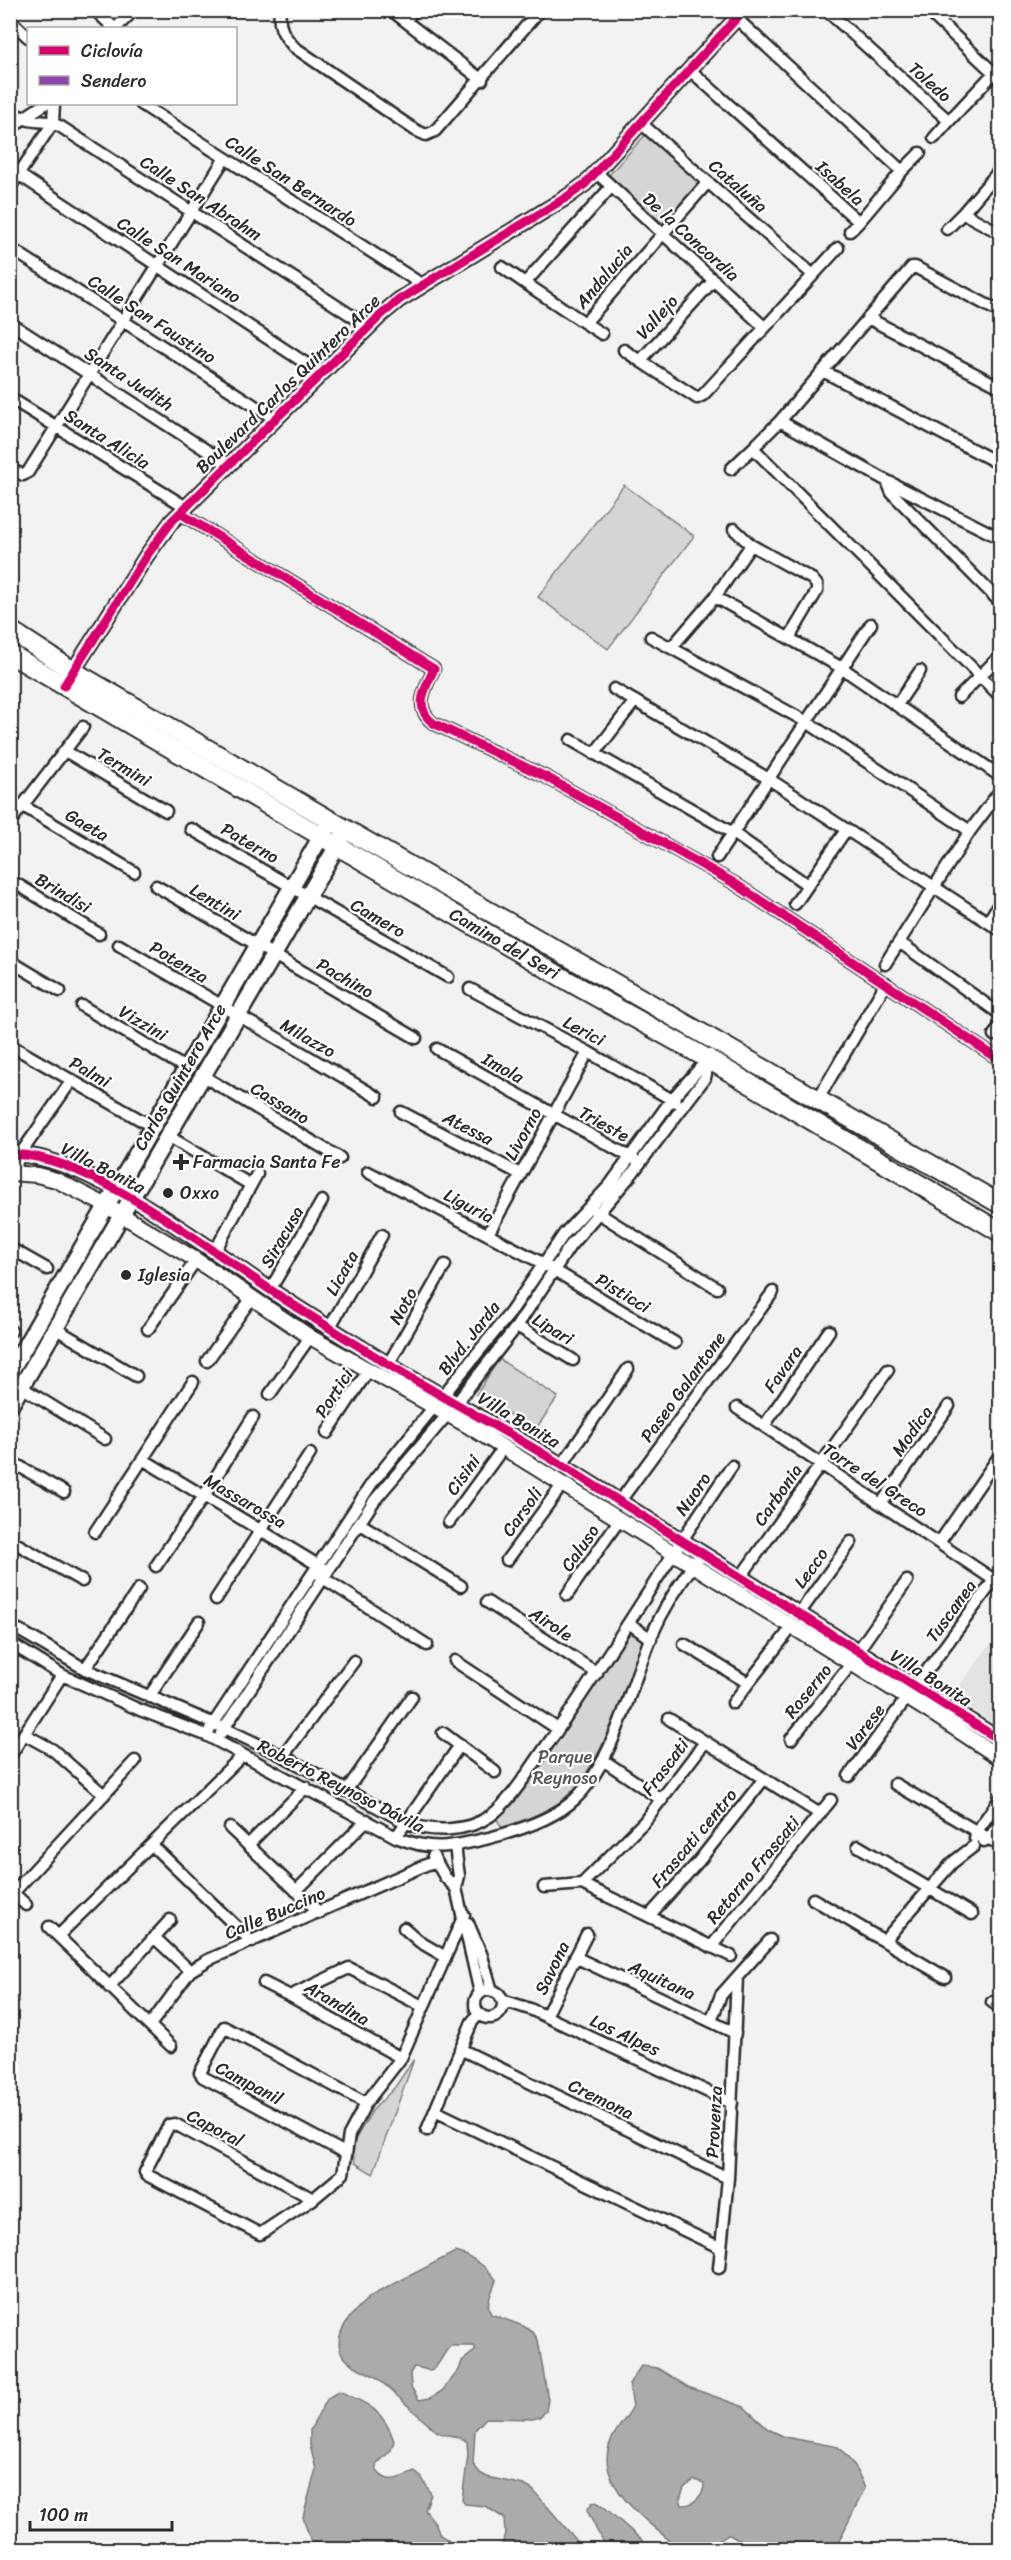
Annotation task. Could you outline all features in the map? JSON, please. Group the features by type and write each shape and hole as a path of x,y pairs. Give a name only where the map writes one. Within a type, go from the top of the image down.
{"main road":[{"name":"Camino del Seri","path":"10,630 68,679 321,837 570,982 708,1059 1000,1232"},
{"name":"Camino del Seri","path":"10,654 68,679 331,820 596,974 718,1040 1000,1204"},
{"name":"Carlos Quintero Arce","path":"10,1372 331,820"},
{"name":"Carlos Quintero Arce","path":"10,1406 16,1384 56,1329 347,830"},
{"path":"570,982 596,974"}],"street":[{"path":"95,10 114,27"},
{"path":"116,27 134,10"},
{"path":"280,10 279,25 285,37 294,47 415,130 426,135 435,131 482,80 540,10"},
{"path":"391,10 482,80"},
{"path":"405,21 414,10"},
{"name":"Toledo","path":"826,10 949,121 997,69 927,10"},
{"path":"741,15 902,171"},
{"name":"Boulevard Carlos Quintero Arce","path":"68,679 160,536 183,510 275,419 399,300 567,197 597,173 741,15"},
{"path":"10,20 27,36"},
{"name":"Isabela","path":"690,70 859,222 920,153"},
{"path":"10,131 22,119 43,105"},
{"path":"10,187 52,123 54,105"},
{"name":"Calle San Bernardo","path":"143,105 423,285"},
{"path":"10,109 22,119"},
{"name":"Calle San Abrahm","path":"22,119 52,123 369,327"},
{"path":"933,138 949,121"},
{"name":"Cataluña","path":"642,124 812,274"},
{"path":"10,469 23,475 28,472 225,158"},
{"path":"947,229 1000,170"},
{"name":"De la Concordia","path":"597,173 763,326"},
{"name":"Calle San Mariano","path":"18,174 322,374"},
{"name":"Andalucia","path":"502,267 585,323 708,182"},
{"path":"525,283 611,187"},
{"path":"963,213 1000,233"},
{"path":"850,231 859,222"},
{"name":"Calle San Faustino","path":"10,248 275,419"},
{"path":"763,326 837,248"},
{"path":"731,469 780,421 867,318 914,267 1000,312"},
{"name":"Vallejo","path":"714,280 640,361 697,398 703,395 763,326"},
{"path":"867,318 1000,387"},
{"name":"Santa Judith","path":"10,322 229,465"},
{"path":"585,323 602,334"},
{"path":"624,350 640,361"},
{"path":"823,371 1000,464"},
{"name":"Santa Alicia","path":"10,398 434,669 421,697 421,705 427,718 434,723 546,777 734,883 886,983"},
{"path":"780,421 887,480 1000,538"},
{"path":"753,448 1000,696"},
{"path":"887,480 892,493 1000,602"},
{"path":"734,529 751,545 812,579 817,585 817,591 789,638"},
{"path":"671,648 715,597 751,545"},
{"path":"715,597 842,668 1000,776"},
{"path":"717,856 871,624"},
{"path":"651,637 807,722 970,831"},
{"path":"959,698 1000,656"},
{"path":"897,705 920,671"},
{"path":"614,689 769,779 1000,930"},
{"path":"594,754 635,701"},
{"path":"10,822 83,728"},
{"path":"571,740 733,833 806,884"},
{"name":"Termini","path":"65,751 166,811"},
{"path":"885,964 970,831 1000,792"},
{"name":"Gaeta","path":"22,806 134,872"},
{"name":"Paterno","path":"191,828 292,886"},
{"path":"795,904 806,884 846,830"},
{"name":"Brindisi","path":"10,880 99,934"},
{"name":"Lentini","path":"156,886 257,947"},
{"name":"Camero","path":"292,886 448,977"},
{"path":"988,922 1000,902"},
{"path":"899,942 1000,1014"},
{"name":"Potenza","path":"118,945 222,1007"},
{"name":"Pachino","path":"257,947 416,1038"},
{"path":"10,961 60,992"},
{"path":"818,1099 886,983 1000,1060"},
{"name":"Lerici","path":"470,989 588,1052 676,1103"},
{"name":"Vizzini","path":"82,1006 187,1069"},
{"name":"Milazzo","path":"222,1007 377,1097"},
{"path":"994,1035 1000,1026"},
{"name":"Blvd. Jarda","path":"322,1572 363,1525 385,1487 441,1411 517,1326 594,1210 676,1103 696,1070 708,1059 718,1040"},
{"name":"Palmi","path":"10,1045 153,1127"},
{"name":"Imola","path":"437,1049 553,1114"},
{"name":"Livorno","path":"488,1234 588,1052"},
{"name":"Cassano","path":"203,1076 340,1158"},
{"path":"11,1173 16,1154 72,1080"},
{"name":"Atessa","path":"400,1112 520,1174"},
{"name":"Trieste","path":"553,1114 634,1160"},
{"path":"168,1136 251,1185"},
{"name":"Villa Bonita","path":"16,1154 32,1154 58,1161 116,1190 330,1327 562,1465 620,1502 678,1547 795,1621 912,1693 1000,1740"},
{"name":"Liguria","path":"368,1172 554,1271"},
{"name":"Villa Bonita","path":"11,1173 37,1175 56,1180 107,1206 196,1260 310,1337 441,1411 620,1519 678,1547"},
{"path":"214,1251 257,1174"},
{"name":"Siracusa","path":"270,1290 322,1201"},
{"path":"594,1210 717,1288"},
{"name":"Blvd. Jarda","path":"451,1399 564,1234 594,1210"},
{"name":"Licata","path":"330,1327 382,1235"},
{"path":"12,1254 47,1269"},
{"path":"148,1329 196,1260"},
{"name":"Noto","path":"389,1363 445,1265"},
{"name":"Pisticci","path":"554,1271 675,1343"},
{"name":"Paseo Galantone","path":"620,1502 773,1292"},
{"path":"207,1361 251,1299"},
{"name":"Lipari","path":"517,1326 573,1360"},
{"path":"56,1329 136,1376"},
{"name":"Favara","path":"764,1426 830,1331"},
{"path":"270,1394 310,1337"},
{"path":"562,1465 628,1369"},
{"name":"Carbonia","path":"740,1578 888,1370"},
{"name":"Portici","path":"327,1433 368,1371"},
{"path":"95,1532 193,1382"},
{"path":"16,1384 105,1438"},
{"name":"Modica","path":"881,1504 949,1406"},
{"name":"Torre del Greco","path":"736,1408 939,1543 997,1576"},
{"name":"Blvd. Jarda","path":"211,1738 322,1572 372,1483 441,1411"},
{"path":"156,1566 204,1496 253,1417"},
{"name":"Cisini","path":"449,1522 503,1448"},
{"path":"216,1599 310,1454"},
{"path":"939,1543 1000,1455"},
{"name":"Massarossa","path":"144,1460 262,1529 427,1645"},
{"path":"10,1461 64,1492"},
{"name":"Nuoro","path":"678,1547 732,1467"},
{"name":"Carsoli","path":"507,1560 563,1484"},
{"name":"Caluso","path":"567,1595 620,1519"},
{"path":"363,1525 461,1586"},
{"path":"10,1540 82,1581"},
{"name":"Lecco","path":"733,1703 851,1542"},
{"name":"Roberto Reynoso Dávila","path":"10,1625 85,1669 283,1756 346,1791 410,1819 419,1828 437,1830 471,1824 491,1816 512,1794 554,1726 597,1673 630,1624 678,1547"},
{"name":"Villa Bonita","path":"697,1559 740,1578 795,1621"},
{"name":"Roberto Reynoso Dávila","path":"10,1644 59,1679 211,1738 396,1837 416,1845 429,1847 455,1846 497,1836 530,1824 563,1808 586,1786 603,1760 663,1610 697,1559"},
{"name":"Tuscanea","path":"912,1693 997,1576"},
{"name":"Roserno","path":"791,1739 855,1657 907,1581"},
{"path":"85,1669 139,1589"},
{"name":"Airole","path":"487,1602 597,1673"},
{"path":"149,1696 199,1622"},
{"path":"630,1624 651,1639"},
{"path":"684,1644 748,1683"},
{"path":"283,1756 354,1660"},
{"path":"454,1661 554,1726"},
{"path":"10,1756 59,1679"},
{"name":"Villa Bonita","path":"912,1693 1000,1758"},
{"name":"Varese","path":"849,1776 912,1693"},
{"path":"346,1791 412,1697"},
{"path":"669,1719 705,1742"},
{"path":"443,1733 495,1772"},
{"path":"24,1734 53,1750 104,1795"},
{"name":"Frascati","path":"582,1884 662,1800 705,1742 820,1814"},
{"path":"396,1837 460,1745"},
{"path":"58,1936 243,1755"},
{"path":"603,1760 662,1800"},
{"path":"26,1905 12,1892 135,1761"},
{"name":"Frascati centro","path":"649,1916 699,1861 763,1780"},
{"path":"895,1784 1000,1845"},
{"path":"248,1845 306,1787"},
{"path":"974,1846 976,1831 1000,1799"},
{"name":"Retorno Frascati","path":"711,1947 831,1800"},
{"path":"884,1941 952,1863 989,1838 1000,1822 990,1815"},
{"path":"491,1816 497,1836"},
{"path":"296,1891 367,1820"},
{"path":"230,1828 320,1913"},
{"path":"152,1845 252,1942"},
{"path":"455,1846 459,1876 456,1888"},
{"path":"858,1846 972,1914"},
{"path":"429,1847 445,1877 456,1888 464,1915 482,1956 492,1991"},
{"name":"Calle Buccino","path":"150,2025 190,1971 219,1954 320,1913 435,1861"},
{"path":"544,1887 582,1884 731,1956"},
{"path":"813,1899 945,1977"},
{"path":"313,2199 343,2175 349,2135 366,2103 401,2058 464,1915"},
{"path":"464,1915 471,1959 480,1993 475,2003 478,2014"},
{"path":"109,1987 170,1920"},
{"path":"49,1927 171,2046"},
{"path":"404,1928 420,1942 444,1956"},
{"name":"Savona","path":"546,2016 587,1934"},
{"path":"154,1937 190,1971"},
{"path":"711,2022 721,1995 770,1940"},
{"name":"Aquitana","path":"575,1957 735,2033"},
{"name":"Arandina","path":"290,1996 350,1968 424,2007"},
{"name":"Provenza","path":"719,2268 728,2178 737,1977"},
{"path":"264,1983 290,1996"},
{"path":"478,2014 488,2018 498,2015 501,2011 502,2000 499,1994 492,1991 480,1993"},
{"name":"Arandina","path":"290,1996 401,2058"},
{"name":"Los Alpes","path":"502,2000 546,2016 732,2103"},
{"path":"426,2130 472,2022 478,2014"},
{"name":"Campanil","path":"345,2153 203,2077 200,2073 221,2028 226,2028 366,2103"},
{"name":"Cremona","path":"460,2049 728,2178"},
{"path":"435,2111 721,2248"},
{"name":"Caporal","path":"175,2124 313,2199 260,2234 146,2174 170,2126 175,2124"}],"shaded area":[{"path":"1000,1631 1000,1728 952,1696"},
{"path":"455,2252 478,2262 493,2275 496,2280 488,2306 489,2310 491,2314 533,2332 538,2340 548,2400 546,2411 540,2417 532,2419 486,2418 475,2430 473,2464 480,2473 487,2477 524,2485 533,2490 584,2549 501,2549 505,2533 504,2518 485,2506 465,2504 462,2500 468,2455 467,2442 460,2437 436,2431 377,2378 348,2361 340,2350 339,2341 345,2324 371,2296","holes":["451,2346 474,2346 476,2350 462,2361 459,2370 442,2391 430,2398 419,2400 411,2387 410,2373 414,2367 433,2369"]},
{"path":"641,2366 657,2368 688,2387 744,2407 768,2429 785,2437 838,2447 855,2466 865,2488 835,2549 751,2549 747,2541 738,2540 728,2534 719,2540 716,2549 680,2549 630,2505 611,2477 607,2462 609,2446 613,2435 633,2406 629,2384","holes":["694,2480 704,2483 703,2491 697,2498 690,2504 682,2505 680,2499 684,2488"]},
{"path":"339,2391 366,2404 385,2422 394,2441 391,2450 376,2465 377,2471 381,2476 390,2479 415,2472 422,2478 431,2494 425,2510 436,2524 440,2535 448,2540 450,2549 306,2549 311,2542 303,2517 316,2469 310,2446 310,2430 328,2398"},
{"path":"596,2502 652,2549 606,2549 587,2510 592,2503"}],"green space":[{"path":"647,133 703,181 663,224 609,175"},
{"path":"624,485 694,536 608,649 538,597"},
{"path":"499,1359 558,1397 535,1430 476,1395"},
{"name":"Parque Reynoso","path":"633,1632 645,1637 621,1702 589,1769 576,1787 561,1801 503,1829 496,1818 498,1810 623,1638"},
{"path":"414,2059 373,2174 355,2163 352,2145 372,2111 395,2087"}],"marked path":[{"path":"992,2002 1000,2007"}],"cycle path":[{"path":"64,686 147,555 172,521 382,314 399,300 585,184 744,10"},
{"path":"180,513 434,669 424,691 422,704 423,711 433,723 546,777 734,883 1000,1060"},
{"path":"10,1155 38,1157 71,1168 107,1184 144,1205 327,1327 563,1466 1000,1740"}],"place":[{"name":"Farmacia Santa Fe","path":"181,1162"},
{"name":"Oxxo","path":"168,1193"},
{"name":"Iglesia","path":"126,1275"}]}
